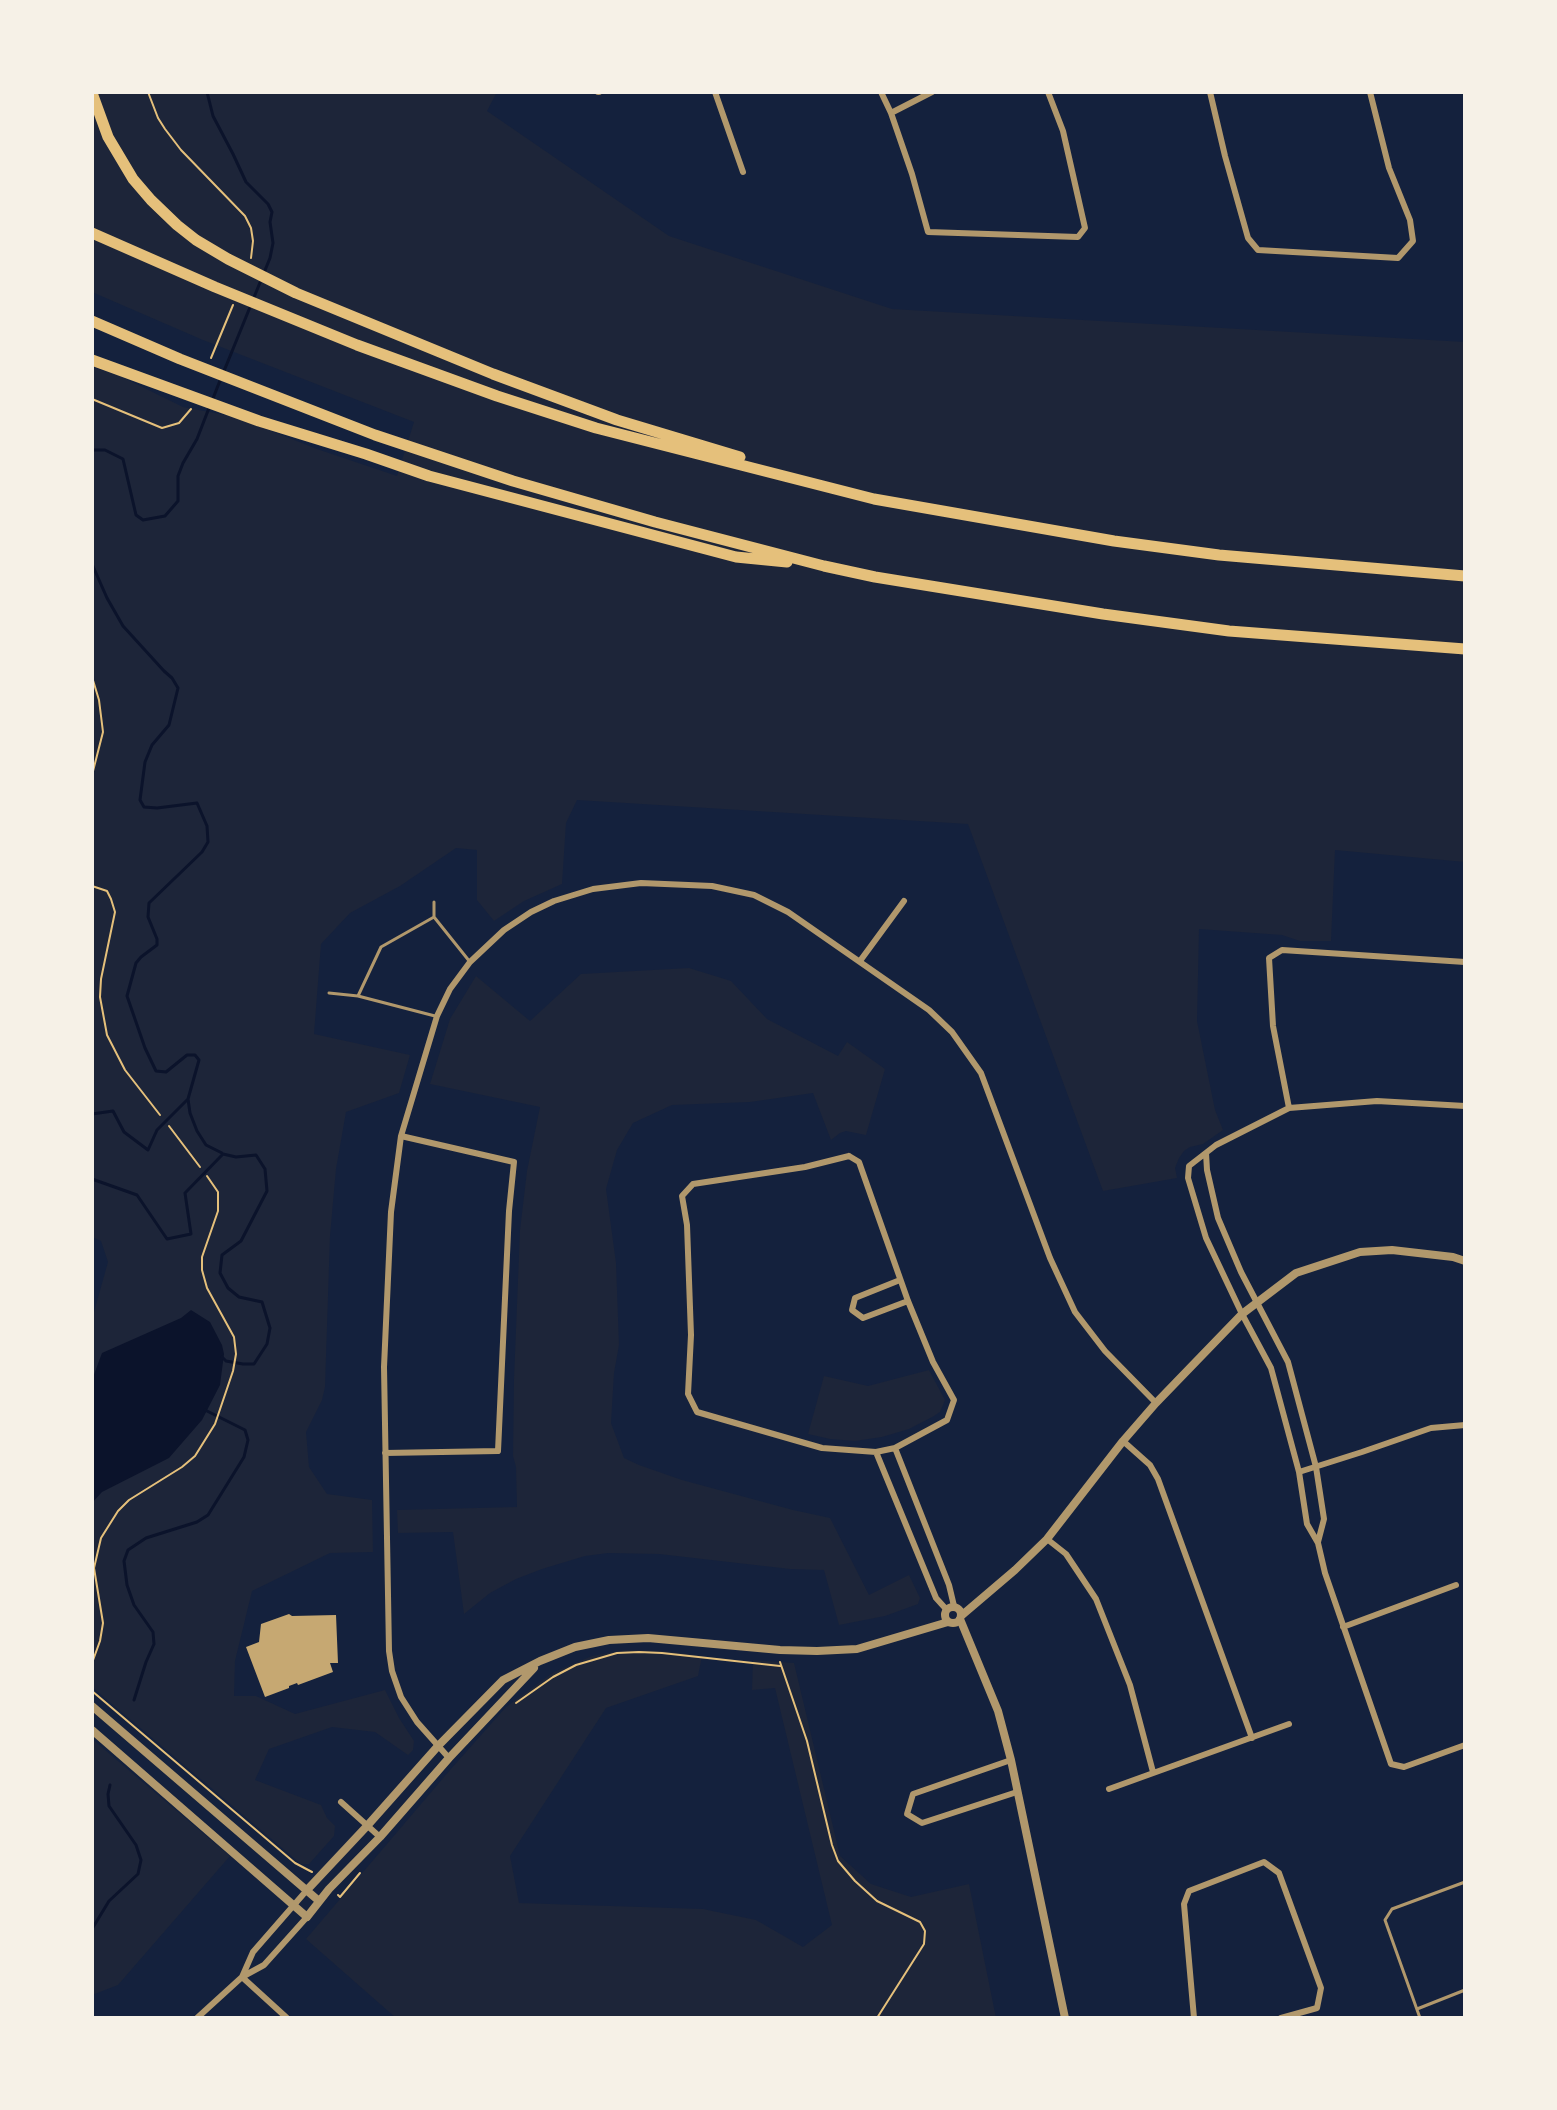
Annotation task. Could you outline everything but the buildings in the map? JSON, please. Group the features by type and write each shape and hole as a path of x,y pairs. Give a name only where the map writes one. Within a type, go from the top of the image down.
{"highway":[{"path":"92,93 108,137 142,189 177,225 228,259 296,293 493,374 617,420 859,495"},
{"path":"92,233 215,287 415,367 596,428 859,495 1114,541 1219,555 1465,576"},
{"path":"92,321 375,435 513,481 824,566 1088,612 1229,631 1465,649"},
{"path":"92,360 259,421 429,476 736,557 824,566"}],"street":[{"path":"715,92 743,172"},
{"path":"881,92 912,174 928,232 1078,237 1085,228 1063,131 1048,92"},
{"path":"891,113 932,92"},
{"path":"1210,92 1248,238 1258,250 1398,258 1413,241 1410,220 1389,168 1370,92"},
{"path":"449,1758 417,1722 401,1697 389,1651 384,1367 391,1212 401,1136 437,1016 450,989 470,962 504,930 531,912 593,889 641,883 712,886 754,895 788,912 929,1010 952,1032 981,1073 1050,1258 1075,1312 1105,1351 1156,1403"},
{"path":"860,961 904,901"},
{"path":"1289,1108 1273,1026 1269,958 1282,950 1465,962"},
{"path":"1465,1106 1377,1101 1289,1108 1206,1153 1189,1166 1188,1178 1206,1238 1271,1368 1299,1472 1307,1524 1318,1543 1325,1573 1391,1764 1404,1767 1465,1745"},
{"path":"385,1453 498,1451 514,1162 401,1136"},
{"path":"1206,1153 1218,1218 1288,1362 1316,1467 1324,1519 1318,1543"},
{"path":"849,1156 859,1162 900,1280 933,1362 954,1400 947,1420 895,1448 876,1452 822,1448 697,1412 688,1394 691,1335 687,1225 682,1196 693,1184 805,1167 849,1156"},
{"path":"242,1977 253,1952 294,1904 438,1746 503,1680 575,1647 609,1640 648,1638 817,1651 857,1649 924,1628 953,1615 1015,1570 1047,1539 1156,1403 1242,1314 1296,1273 1360,1252 1392,1250 1465,1261"},
{"path":"900,1280 855,1298 852,1310 863,1318 908,1301"},
{"path":"1299,1472 1431,1428 1465,1425"},
{"path":"1123,1441 1150,1465 1158,1479 1252,1738"},
{"path":"895,1448 949,1585 953,1615"},
{"path":"876,1452 936,1598 953,1615 992,1696 1011,1760 1065,2018"},
{"path":"1047,1539 1066,1554 1096,1599 1130,1685 1153,1772"},
{"path":"1343,1627 1456,1585"},
{"path":"197,2018 242,1977 264,1965 540,1661"},
{"path":"92,1706 319,1901"},
{"path":"1109,1789 1289,1724"},
{"path":"92,1730 307,1917"},
{"path":"1011,1760 913,1794 907,1814 922,1823 1017,1792"},
{"path":"341,1802 380,1837"},
{"path":"1194,2018 1184,1904 1189,1891 1264,1862 1279,1873 1321,1988 1317,2008 1281,2018"},
{"path":"242,1977 287,2018"}],"lane":[{"path":"434,902 434,917 470,962"},
{"path":"358,996 381,947 434,917"},
{"path":"329,993 358,996 437,1016"},
{"path":"1420,2018 1385,1920 1392,1909 1465,1882"},
{"path":"1417,2009 1465,1990"}],"path":[{"path":"148,92 165,129 181,150 245,216 251,228"},
{"path":"92,677 103,732 92,775"},
{"path":"92,886 107,891 115,912 101,979 100,997 107,1035 125,1070 160,1115"},
{"path":"169,1126 200,1167"},
{"path":"92,1663 103,1623 94,1568 101,1538 129,1500 195,1456 215,1424 233,1371 236,1354 234,1337 207,1288 202,1270 202,1257 218,1211 218,1192 207,1176"},
{"path":"780,1650 780,1666 807,1741 838,1861 877,1901 920,1922 925,1931 924,1944 877,2018"},
{"path":"509,1709 527,1694 576,1665 617,1653 675,1654 780,1666"},
{"path":"92,1691 295,1863 312,1872"},
{"path":"340,1897 366,1866"}],"shaded area":[{"path":"92,92 497,92 487,111 669,236 892,309 1465,342 1465,862 1335,850 1331,941 1300,941 1282,935 1199,929 1197,1021 1215,1110 1223,1130 1203,1144 1184,1151 1175,1168 1177,1178 1103,1191 968,824 577,800 566,823 562,884 524,901 494,921 477,900 477,850 456,848 400,886 350,913 321,944 314,1034 410,1055 399,1093 346,1112 336,1169 330,1236 325,1387 306,1432 309,1467 327,1494 372,1500 373,1552 330,1553 252,1591 235,1661 234,1696 256,1696 295,1714 385,1690 414,1741 413,1750 408,1755 375,1732 332,1727 269,1749 255,1780 321,1805 335,1826 334,1836 309,1864 301,1864 92,1687 92,1319 108,1262 101,1241 92,1237 92,367 120,376 183,407 236,417 397,476 414,422 203,340 92,292"},
{"path":"689,968 731,981 767,1019 838,1056 847,1042 885,1069 866,1135 846,1131 831,1140 813,1093 750,1102 672,1105 633,1123 617,1150 606,1189 616,1263 619,1345 611,1423 624,1458 639,1465 682,1480 830,1518 869,1595 909,1575 920,1598 918,1604 885,1616 839,1625 824,1570 659,1554 608,1553 585,1556 516,1579 490,1593 464,1614 453,1532 398,1533 397,1510 517,1507 513,1456 520,1230 527,1171 540,1107 430,1084 450,1019 476,976 530,1021 581,974"},
{"path":"191,1310 210,1322 222,1345 224,1354 220,1385 202,1420 169,1458 102,1492 92,1503 92,1380 102,1353 181,1318"},
{"path":"929,1370 945,1400 940,1412 934,1416 909,1429 855,1441 808,1434 824,1376 868,1386"},
{"path":"625,1650 702,1656 698,1676 606,1708 510,1856 519,1903 703,1909 756,1920 803,1947 832,1925 775,1688 752,1690 753,1660 794,1663 840,1856 871,1884 911,1897 969,1884 996,2018 396,2018 306,1939 506,1707 554,1672 592,1656"},
{"path":"92,1739 230,1856 118,1985 92,1995"}],"waterway":[{"path":"207,92 213,116 246,182 272,212 270,258 224,371"},
{"path":"212,401 221,378"},
{"path":"92,450 105,450 123,459 136,515 143,520 165,516 178,501 178,476 209,408"},
{"path":"92,564 123,626 178,688 169,725 152,745 145,762 140,800 144,807 157,808 197,803 207,826 208,842 202,852 149,903 148,917 157,945 136,963 127,996 156,1071 166,1072 187,1055 195,1055 199,1060 188,1099 157,1130 148,1150 124,1132 113,1111 92,1114"},
{"path":"188,1099 197,1131 206,1145 222,1153"},
{"path":"92,1179 137,1195 167,1239 191,1234 185,1193 223,1154 236,1157 256,1155 265,1169 267,1191 241,1241 222,1255 220,1273 228,1288 239,1297 262,1302 270,1328 267,1344 254,1364 226,1361 222,1357"},
{"path":"134,1700 154,1644 153,1632 134,1605 127,1585 124,1561 128,1550 146,1538 197,1522 208,1515 244,1457 248,1440 245,1430 205,1410"},
{"path":"92,1929 109,1901 138,1874 141,1860 136,1845 109,1806 110,1785"}]}
